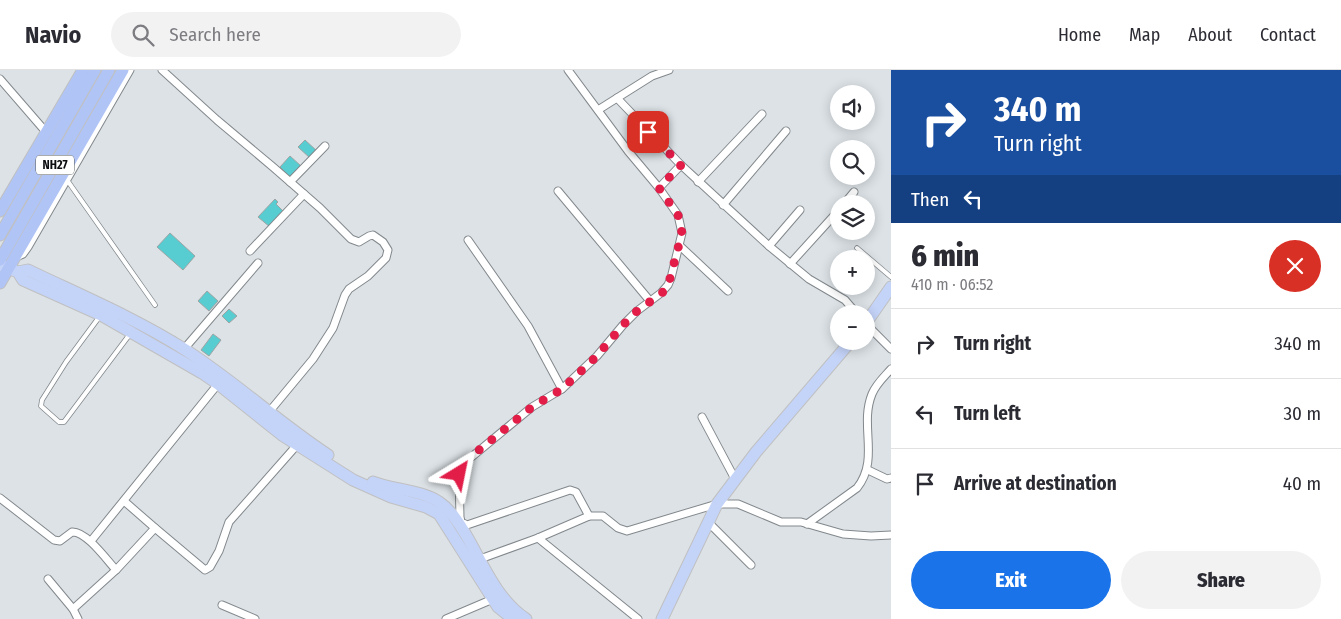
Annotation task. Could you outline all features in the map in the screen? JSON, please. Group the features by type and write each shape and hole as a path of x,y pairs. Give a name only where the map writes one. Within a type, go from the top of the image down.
{"highway":[{"path":"0,211 83,70"},
{"name":"NH27","path":"0,235 94,70"},
{"name":"NH27","path":"8,264 109,70"},
{"path":"0,283 8,264 123,70"}],"main road":[{"path":"8,264 23,280 101,315 218,384 282,435 353,480 391,498 426,507 439,514 498,607 513,619"},
{"path":"8,264 28,270 87,298 138,323 184,349 303,438 370,481 381,486 430,497 440,502 448,509 458,523 500,595 526,619"},
{"path":"875,311 891,287"},
{"path":"662,619 717,504 734,479 843,350"}],"street":[{"path":"8,264 23,254 28,247 130,70"},
{"path":"162,70 304,194 354,242 359,242 373,235 387,246 389,252 386,258 368,276 349,289 333,328 301,375 269,412"},
{"path":"568,70 678,215 682,233 680,246 668,286 662,293 628,320 597,356 562,389 532,407 463,464 459,474 460,517 461,522 467,525 570,490 576,492 589,516"},
{"path":"598,110 652,76 669,70"},
{"path":"0,79 46,132"},
{"path":"617,98 681,165 723,205 790,264 849,305"},
{"path":"698,182 762,114"},
{"path":"723,205 786,131"},
{"path":"290,182 325,146"},
{"path":"659,188 681,165"},
{"path":"558,191 650,301"},
{"path":"250,251 304,194"},
{"path":"769,246 800,210"},
{"path":"790,264 830,220"},
{"path":"468,240 528,326 562,389"},
{"path":"680,246 728,291"},
{"path":"184,349 258,263"},
{"path":"875,333 891,349"},
{"path":"808,524 857,488 863,480 868,470 867,424 872,394 891,369"},
{"path":"91,542 218,384"},
{"path":"702,417 734,479"},
{"path":"124,501 202,568 208,569 219,551 229,522 298,445"},
{"path":"868,470 887,479 891,478"},
{"path":"0,498 54,540 60,540 74,531 91,542 116,570"},
{"path":"480,559 538,538 589,516 603,516 618,528 627,530 717,504 738,504 781,522 808,524 843,534 891,535"},
{"path":"708,522 751,565"},
{"path":"48,579 74,616 155,528"},
{"path":"538,538 638,619"},
{"path":"446,619 493,599"},
{"path":"222,605 255,619"}],"lane":[{"path":"66,180 155,305"},
{"path":"857,248 891,277"},
{"path":"101,315 66,362 42,400 41,406 60,422 64,422 72,412 132,332"}],"building":[{"path":"305,140 317,151 310,158 298,147"},
{"path":"290,156 301,166 290,177 280,167"},
{"path":"275,199 278,202 276,204 284,212 270,227 258,217"},
{"path":"170,233 195,256 183,270 157,247"},
{"path":"207,291 218,301 209,311 198,301"},
{"path":"229,309 237,316 229,323 222,316"},
{"path":"213,334 221,340 209,356 201,350"}],"route":[{"path":"459,474 460,469 468,459 532,407 562,389 597,356 637,311 662,293 668,286 672,278 682,233 675,209 659,188 681,165 648,132"}]}
